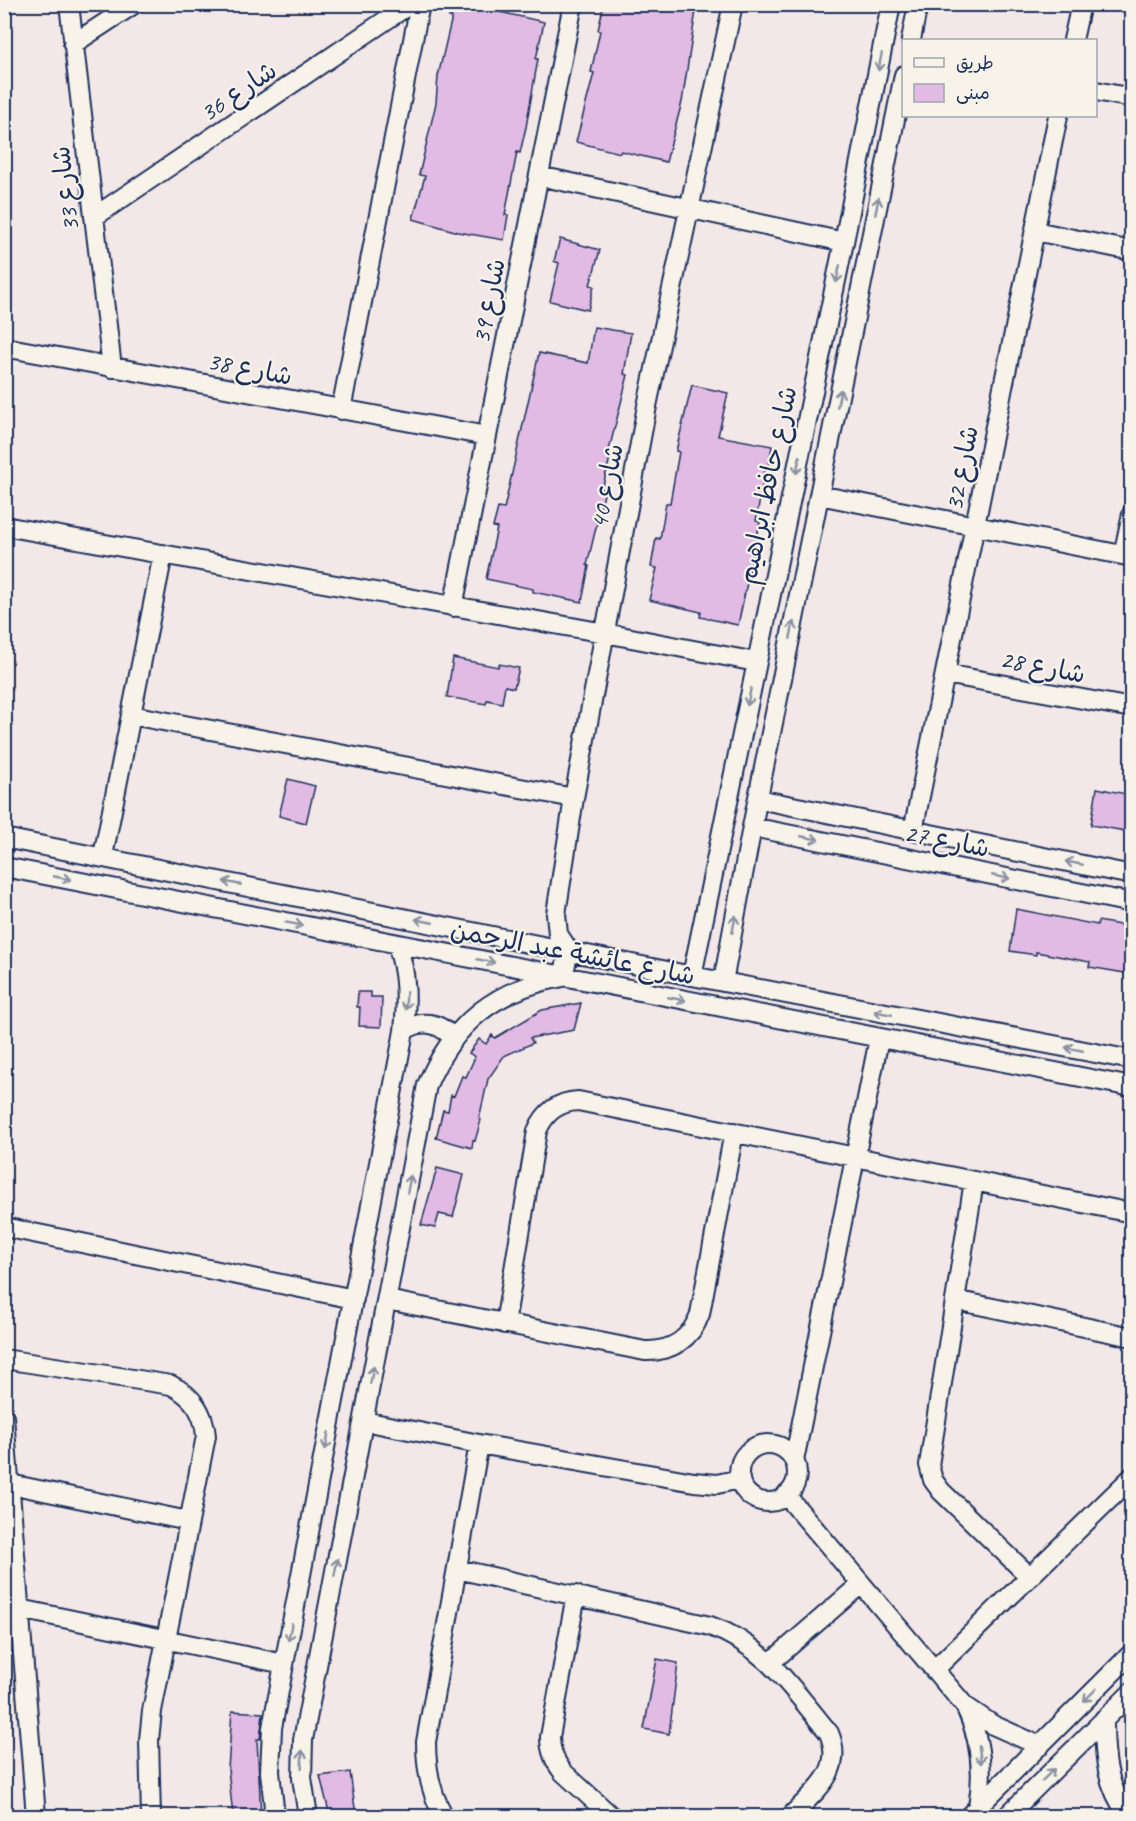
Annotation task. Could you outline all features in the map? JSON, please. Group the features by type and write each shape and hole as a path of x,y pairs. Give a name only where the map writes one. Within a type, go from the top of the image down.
{"street":[{"name":"شارع 33","path":"69,4 112,368"},
{"path":"73,44 134,4"},
{"name":"شارع 36","path":"94,218 410,4"},
{"path":"341,410 420,4"},
{"name":"شارع 39","path":"453,607 573,4"},
{"name":"شارع 40","path":"569,951 558,934 556,914 574,798 647,406 733,4"},
{"name":"شارع حافظ ابراهيم","path":"692,976 891,4"},
{"path":"910,39 918,4"},
{"path":"1073,39 1081,4"},
{"name":"شارع حافظ ابراهيم","path":"723,982 902,80"},
{"path":"1097,91 1131,98"},
{"name":"شارع 32","path":"914,831 1058,117"},
{"path":"539,176 844,242"},
{"path":"1035,231 1131,251"},
{"name":"شارع 38","path":"4,347 487,436"},
{"path":"819,495 1127,556 1131,514"},
{"path":"4,526 756,662"},
{"path":"103,856 163,554"},
{"name":"شارع 28","path":"945,674 1131,708"},
{"path":"131,715 574,798"},
{"name":"شارع 27","path":"758,799 1131,875"},
{"name":"شارع 27","path":"752,827 1131,903"},
{"name":"شارع عائشة عبد الرحمن","path":"5,834 692,976 1131,1060"},
{"name":"شارع عائشة عبد الرحمن","path":"4,867 1131,1087"},
{"path":"332,931 335,904"},
{"path":"275,1816 271,1794 270,1750 284,1664 404,1031 407,992 404,968 397,944"},
{"path":"308,1816 302,1778 303,1740 427,1085 443,1052 453,1038 479,1012 525,985 563,976 569,951"},
{"path":"404,1031 418,1024 434,1024 448,1032 453,1038"},
{"path":"988,1060 992,1034"},
{"path":"794,1461 879,1039"},
{"path":"505,1324 537,1131 544,1116 563,1103 578,1101 1131,1213"},
{"path":"387,1300 645,1351 662,1350 679,1343 697,1323 700,1314 734,1132"},
{"path":"974,1181 929,1456 931,1474 941,1491 1029,1576"},
{"path":"4,1227 354,1299"},
{"path":"363,1251 395,1260"},
{"path":"955,1300 1131,1337"},
{"path":"4,1359 171,1385 190,1397 202,1415 206,1436 156,1682 149,1740 151,1816"},
{"path":"4,1417 36,1816"},
{"path":"363,1421 705,1484 740,1479"},
{"path":"444,1816 428,1776 426,1742 480,1444"},
{"path":"764,1444 777,1445 787,1451 794,1461 797,1473 794,1485 786,1495 776,1501 764,1502 753,1498 744,1490 739,1467 744,1456 753,1448 764,1444"},
{"path":"934,1670 1131,1477"},
{"path":"9,1484 188,1521"},
{"path":"786,1495 965,1706 993,1725 1040,1746"},
{"path":"313,1511 345,1518"},
{"path":"457,1569 710,1626 736,1636 749,1644 770,1663 829,1732 834,1748 833,1765 829,1774 790,1816"},
{"path":"770,1663 861,1584"},
{"path":"576,1596 550,1737 551,1751 557,1766 611,1816"},
{"path":"20,1609 284,1664"},
{"path":"973,1812 1130,1658"},
{"path":"1007,1816 1131,1692"},
{"path":"965,1706 975,1730 981,1755 981,1790 973,1812"},
{"path":"1104,1719 1106,1763 1122,1806 1129,1816"}],"building":[{"path":"452,4 492,4 491,10 544,22 526,127 520,153 517,152 505,215 508,215 504,240 458,232 413,219 425,176 419,175 436,103 438,76 452,17 449,17"},
{"path":"604,4 697,4 682,102 666,162 576,142 594,73 591,72"},
{"path":"560,239 600,250 590,285 594,286 588,310 550,301 559,263 554,261"},
{"path":"594,327 631,333 624,374 628,375 608,454 611,454 602,489 605,490 587,565 589,566 582,602 486,579 497,528 493,527 498,508 504,509 539,353 588,363"},
{"path":"692,385 728,393 718,436 772,446 768,471 765,470 756,521 760,522 738,625 700,617 701,612 649,600 657,568 651,567 656,538 660,539 666,503 670,503 679,452 676,451"},
{"path":"453,658 498,667 499,664 519,668 514,688 505,686 502,703 487,700 486,704 447,697"},
{"path":"288,779 315,786 306,823 279,816"},
{"path":"1097,788 1131,795 1131,832 1091,825"},
{"path":"1016,909 1097,925 1098,921 1131,927 1131,974 1089,967 1090,962 1036,952 1036,955 1010,951"},
{"path":"358,992 371,992 371,997 382,997 381,1027 359,1026"},
{"path":"581,1003 574,1030 530,1038 533,1043 504,1056 488,1079 479,1119 481,1120 472,1148 436,1138 443,1110 448,1111 451,1095 454,1096 462,1076 466,1077 475,1057 469,1053 479,1039 486,1044 492,1035 495,1038 542,1010"},
{"path":"437,1168 464,1175 453,1217 439,1214 435,1228 421,1225"},
{"path":"657,1659 678,1663 669,1734 644,1729"},
{"path":"232,1711 263,1713 260,1739 257,1739 261,1816 233,1816 228,1769"},
{"path":"350,1772 356,1816 330,1816 320,1776"}]}
